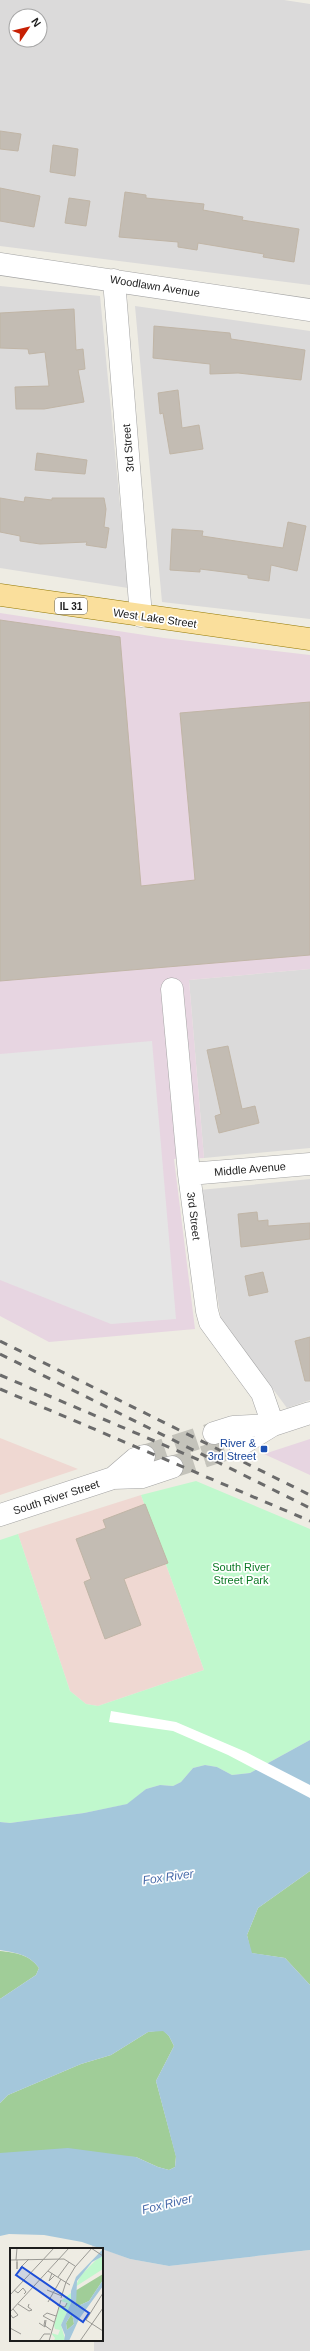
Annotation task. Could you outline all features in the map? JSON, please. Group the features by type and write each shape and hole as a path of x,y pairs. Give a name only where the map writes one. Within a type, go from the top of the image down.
{"main road":[{"name":"West Lake Street","path":"0,596 310,639"}],"street":[{"name":"Woodlawn Avenue","path":"0,264 310,310"},
{"name":"3rd Street","path":"114,280 141,616"},
{"name":"3rd Street","path":"172,989 189,1174 207,1311 210,1322 262,1393 273,1425"},
{"name":"Middle Avenue","path":"189,1174 310,1164"},
{"path":"240,1444 273,1425 310,1413"},
{"path":"214,1433 232,1426 273,1425"},
{"name":"South River Street","path":"113,1478 135,1459 144,1456"},
{"name":"South River Street","path":"0,1515 113,1478 142,1477 172,1467"}],"shaded area":[{"path":"0,0 284,0 310,4 310,285 0,246"},
{"path":"0,286 100,296 128,588 0,568"},
{"path":"135,306 310,331 310,619 162,602"},
{"path":"0,613 164,638 310,655 310,969 189,980 204,1158 174,1159 195,1329 49,1342 0,1316"},
{"path":"310,969 310,1148 204,1158 189,980"},
{"path":"152,1041 176,1319 111,1324 0,1280 0,1054"},
{"path":"310,1179 310,1400 287,1408 221,1319 200,1190"},
{"path":"0,1438 78,1469 0,1495"},
{"path":"310,1439 310,1475 264,1454"},
{"path":"141,1495 204,1670 98,1706 86,1704 70,1691 18,1534"},
{"path":"92,2245 100,2248 92,2248"},
{"path":"103,2249 130,2259 169,2266 310,2250 310,2351 94,2351 94,2341 103,2341"}],"green space":[{"name":"South River Street Park","path":"196,1481 310,1529 310,1740 250,1773 232,1775 217,1767 205,1765 193,1768 181,1782 173,1786 160,1785 146,1789 128,1804 84,1813 10,1823 0,1822 0,1540 18,1534 70,1691 86,1704 98,1706 204,1670 141,1495"},
{"path":"310,1871 310,1985 285,1958 251,1953 247,1935 258,1908"},
{"path":"0,1951 22,1955 35,1963 39,1968 36,1975 0,1999"},
{"path":"163,2030 169,2036 174,2046 156,2081 176,2156 175,2167 169,2170 158,2167 136,2157 0,2153 0,2103 8,2095 81,2064 111,2055 148,2032"}],"water":[{"name":"Fox River","path":"310,1740 310,1871 258,1908 247,1935 252,1953 285,1958 310,1985 310,2250 169,2266 130,2259 103,2249 103,2248 82,2242 44,2235 9,2234 0,2236 0,2153 68,2148 136,2157 158,2167 169,2170 175,2167 176,2157 156,2081 174,2046 169,2036 163,2031 148,2032 111,2055 81,2064 8,2095 0,2103 0,1999 36,1975 39,1968 35,1963 26,1957 17,1953 0,1950 0,1822 10,1823 84,1813 127,1804 146,1789 160,1785 173,1786 181,1782 193,1768 205,1765 217,1767 232,1775 250,1773"}],"pier":[{"path":"111,1711 176,1722 246,1752 310,1785 310,1798 228,1755 173,1731 109,1722"}],"building":[{"path":"0,131 21,134 18,151 0,149"},
{"path":"53,145 78,149 75,176 50,172"},
{"path":"0,188 40,196 34,227 0,221"},
{"path":"125,192 146,195 146,198 204,204 203,210 243,217 242,220 299,229 294,262 263,257 264,254 198,243 197,250 178,247 178,242 119,237"},
{"path":"69,198 90,201 86,226 65,223"},
{"path":"74,309 76,350 83,349 85,369 78,370 84,402 44,409 16,409 15,387 49,386 45,352 29,354 28,349 0,348 0,313"},
{"path":"154,326 230,333 231,339 305,350 301,380 238,373 210,374 210,364 153,358"},
{"path":"178,390 182,428 199,425 203,449 170,454 163,413 160,414 158,393"},
{"path":"37,453 87,460 85,474 35,470"},
{"path":"25,497 52,500 52,498 104,498 106,509 104,527 109,528 106,548 86,545 87,542 40,544 20,541 20,536 0,532 0,498 24,502"},
{"path":"288,522 306,526 297,571 271,565 269,581 248,578 248,575 200,569 200,572 170,570 172,529 203,531 202,536 283,548"},
{"path":"0,620 120,637 141,886 195,880 180,713 310,702 310,955 0,981"},
{"path":"228,1046 242,1109 255,1106 259,1123 219,1133 215,1116 221,1114 207,1050"},
{"path":"257,1212 258,1221 268,1220 268,1226 310,1223 310,1239 241,1247 238,1214"},
{"path":"263,1272 268,1292 249,1296 245,1276"},
{"path":"310,1337 310,1381 305,1381 295,1341"},
{"path":"145,1504 168,1563 124,1579 141,1625 105,1639 84,1582 91,1579 76,1539 106,1528 103,1520"}],"tunnel":[{"path":"144,1456 214,1433"},
{"path":"172,1467 240,1445"}],"railway":[{"path":"0,1341 310,1495"},
{"path":"0,1354 310,1508"},
{"path":"0,1375 206,1463"},
{"path":"0,1389 310,1521"}],"place":[{"name":"River & 3rd Street","path":"264,1449"}]}
